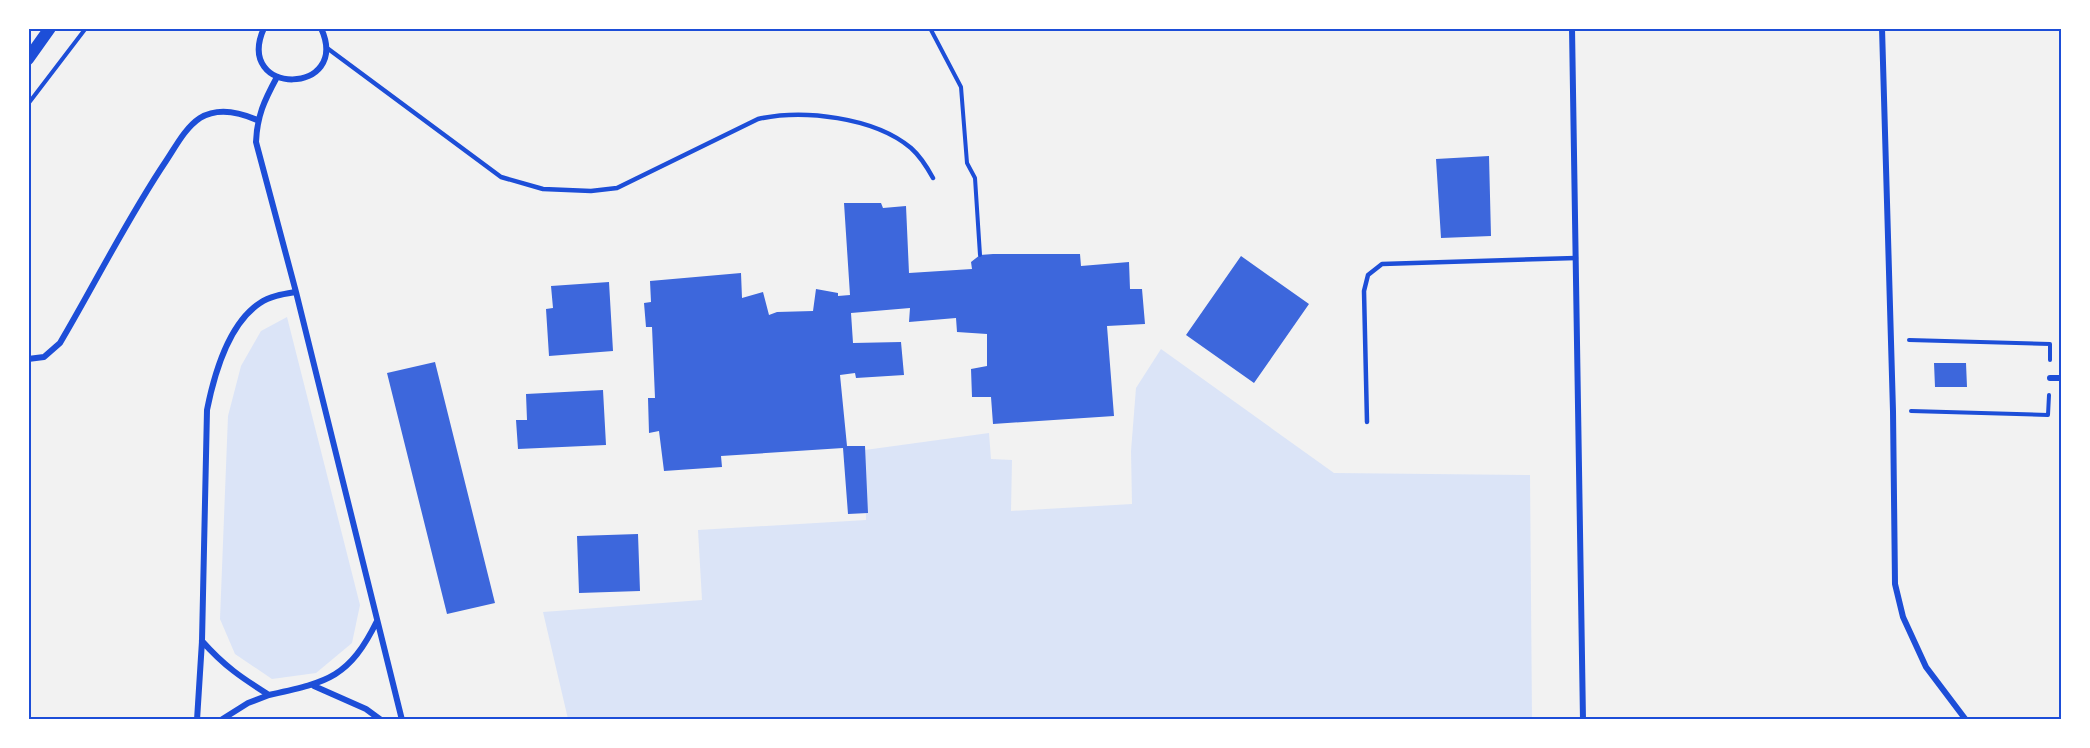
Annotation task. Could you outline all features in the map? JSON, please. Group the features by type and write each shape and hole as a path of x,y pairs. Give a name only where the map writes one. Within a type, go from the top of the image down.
{"main road":[{"path":"28,58 50,28"}],"street":[{"path":"264,28 258,50 262,61 268,71 288,81 300,80 319,69 327,48 326,38 321,28"},
{"path":"1572,28 1583,720"},
{"path":"1882,28 1893,411 1895,584 1903,617 1926,667 1966,720"},
{"path":"277,77 257,120 256,142 296,292 402,720"},
{"path":"28,359 44,357 60,343 145,192 188,129 200,118 214,112 241,113 257,120"},
{"path":"197,720 202,641 207,410 214,375 225,351 248,315 260,303 279,295 296,292"},
{"path":"2050,378 2061,378"},
{"path":"221,720 248,703 269,695 314,686 335,675 367,642 377,620"},
{"path":"202,641 233,673 269,695"},
{"path":"314,686 366,709 381,720"}],"lane":[{"path":"327,48 501,177 543,189 591,191 617,188 758,118 773,115 816,115 863,124 889,134 910,147 924,162 933,178"},
{"path":"1367,422 1364,291 1368,275 1382,264 1576,258"}],"path":[{"path":"28,104 86,28"},
{"path":"930,28 961,87 967,163 975,178 980,255"},
{"path":"1890,340 2050,344 2048,415 1893,411"}],"shaded area":[{"path":"287,317 360,605 352,643 316,673 272,679 235,654 220,619 228,416 241,366 261,331"},
{"path":"1161,349 1334,473 1530,475 1532,719 568,719 543,612 702,600 698,530 866,520 865,450 989,433 991,459 1012,460 1011,511 1132,504 1131,451 1136,388"}],"building":[{"path":"1489,156 1491,236 1441,238 1436,159"},
{"path":"844,203 881,203 883,208 906,206 909,273 972,269 971,262 980,255 993,254 1080,254 1081,266 1129,262 1130,289 1142,289 1145,324 1107,326 1114,416 993,424 991,397 972,397 971,369 987,366 987,334 957,332 956,318 909,322 910,308 851,313 853,343 901,342 904,375 856,378 855,373 840,375 847,446 865,446 868,513 848,514 843,448 721,456 722,467 664,471 659,431 649,433 648,398 655,398 652,327 646,327 644,303 651,302 650,281 741,273 742,298 763,292 769,315 777,312 813,311 816,289 838,293 838,296 850,295"},
{"path":"1241,256 1309,304 1254,383 1186,335"},
{"path":"609,282 613,351 549,356 546,309 553,308 551,286"},
{"path":"435,362 495,603 447,614 387,373"},
{"path":"1934,363 1966,363 1967,387 1935,387"},
{"path":"603,390 606,445 518,449 516,420 527,420 526,394"},
{"path":"638,534 640,591 579,593 577,536"}]}
